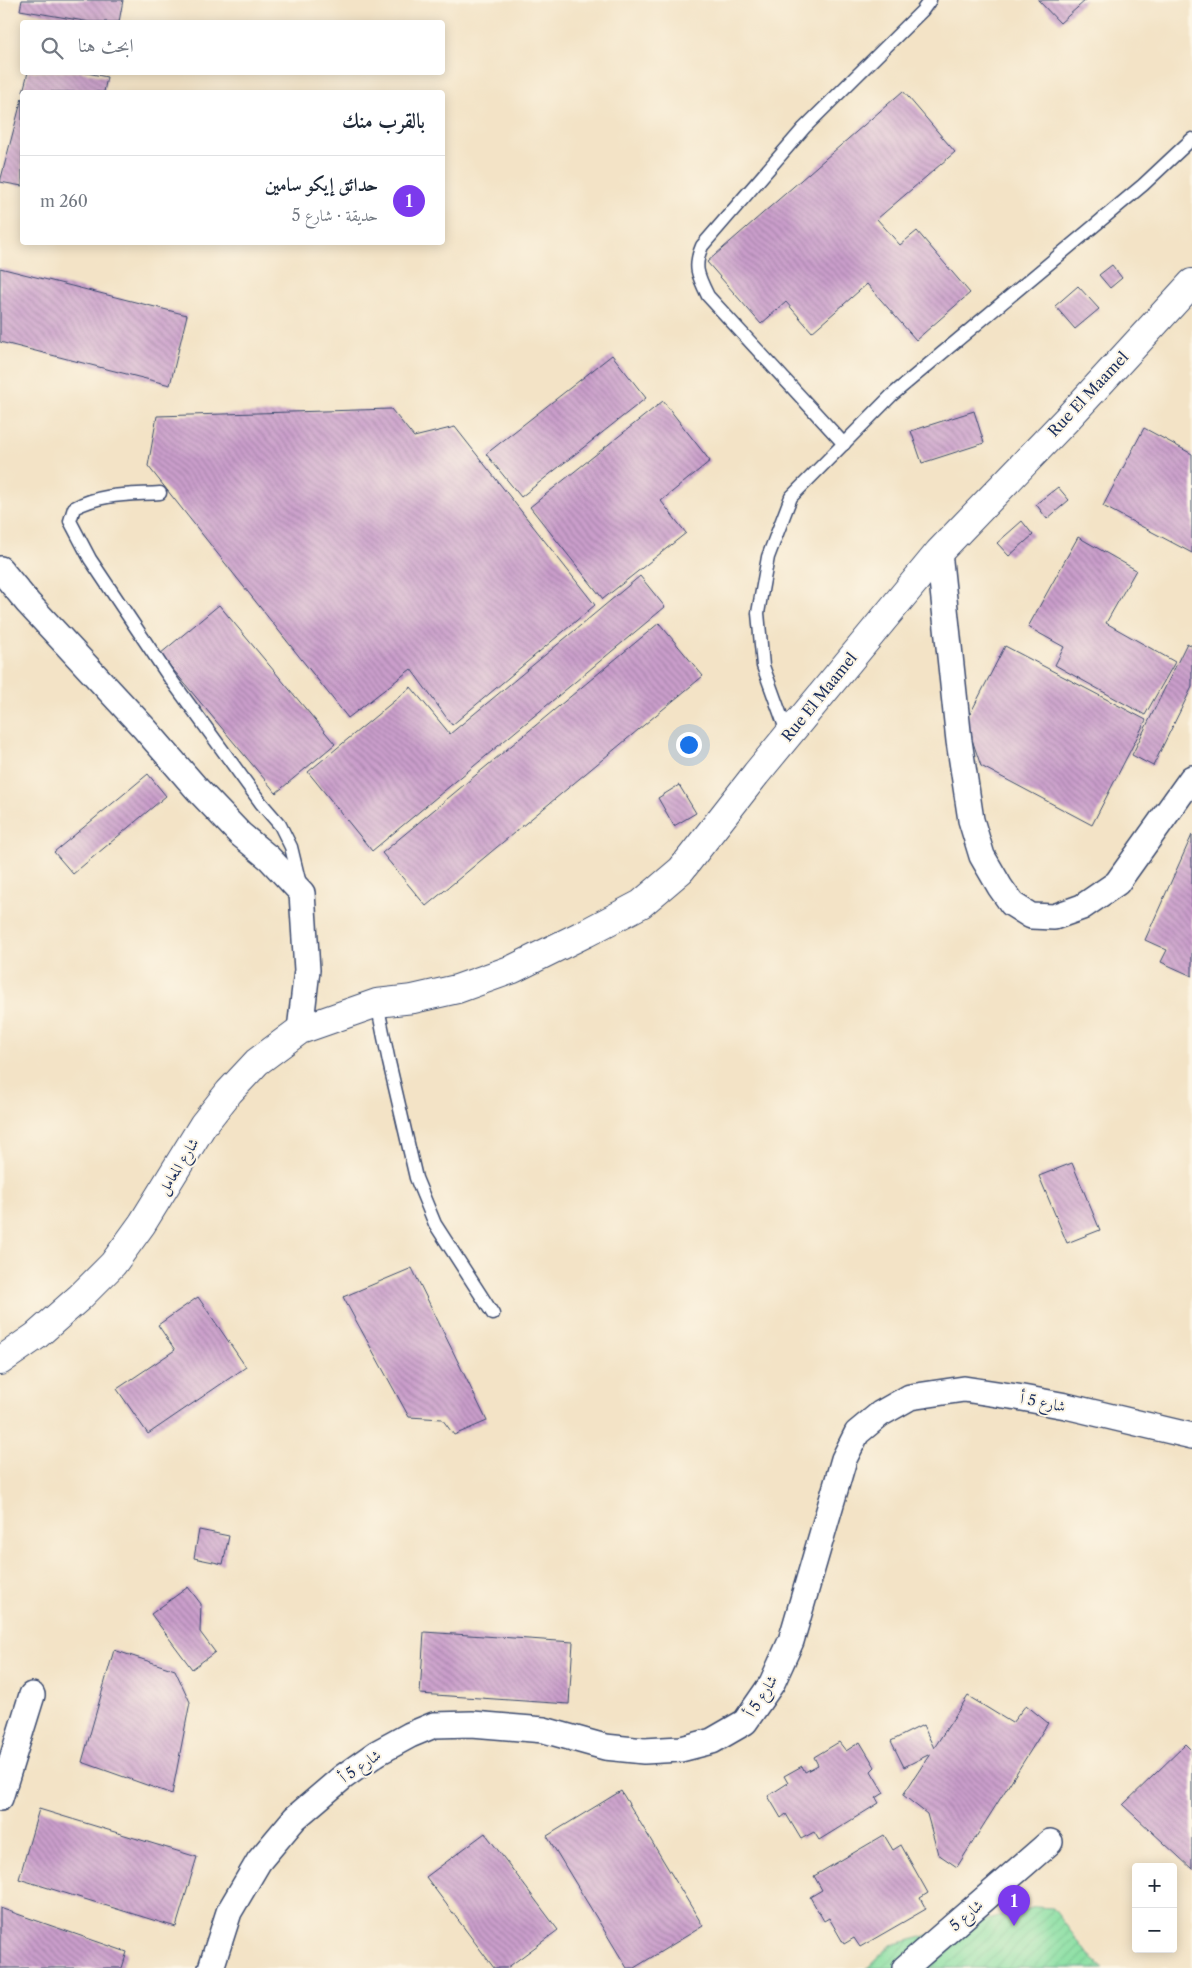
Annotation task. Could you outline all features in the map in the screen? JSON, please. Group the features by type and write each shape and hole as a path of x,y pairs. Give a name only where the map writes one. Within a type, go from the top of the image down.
{"street":[{"name":"Rue El Maamel","path":"378,1002 413,999 457,988 513,969 641,904 681,870 788,735 939,552 1066,420 1192,283"},
{"path":"939,552 959,741 972,820 982,856 1012,904 1031,916 1054,916 1082,907 1117,883 1192,778"},
{"path":"0,569 28,604 145,729 197,789 240,834 269,858 302,893 306,970 300,1030"},
{"name":"شارع المعامل","path":"0,1361 36,1336 113,1264 142,1224 203,1126 229,1092 257,1062 300,1030 378,1002"},
{"name":"شارع 5 أ","path":"211,1968 229,1912 259,1861 294,1818 343,1776 377,1753 410,1735 434,1725 472,1724 544,1730 605,1747 644,1751 681,1750 712,1741 745,1722 772,1683 791,1641 844,1459 857,1433 880,1414 910,1397 964,1389 1066,1406 1192,1436"},
{"path":"0,1798 32,1695"},
{"name":"شارع 5","path":"905,1968 1050,1842"}],"lane":[{"path":"844,444 708,296 698,276 696,259 702,246 804,128 922,11 930,0"},
{"path":"788,735 763,666 758,613 768,558 791,497 892,395 1143,185 1192,139"},
{"path":"160,493 106,496 88,500 74,508 70,521 90,559 167,674 261,803 280,825 290,847 302,893"},
{"path":"378,1002 388,1062 416,1178 435,1224 493,1314"}],"green space":[{"path":"1036,1907 1053,1908 1089,1956 1104,1968 867,1968 891,1945"}],"building":[{"path":"22,0 123,0 119,20 78,20 20,10"},
{"path":"1038,0 1086,0 1060,23"},
{"path":"27,75 97,75 107,77 104,90 24,90"},
{"path":"903,91 955,152 877,219 900,245 917,231 970,293 916,340 867,284 812,332 786,302 761,324 707,262"},
{"path":"20,106 20,186 0,182"},
{"path":"1112,265 1122,278 1110,288 1099,275"},
{"path":"0,268 187,315 170,385 0,342"},
{"path":"1078,286 1099,309 1075,329 1055,306"},
{"path":"612,355 646,398 521,497 486,454"},
{"path":"663,401 710,461 661,501 686,533 603,599 530,507"},
{"path":"391,409 414,437 455,427 595,605 452,725 411,669 348,718 148,466 157,416"},
{"path":"974,411 984,443 922,463 911,431"},
{"path":"1144,428 1192,454 1192,553 1103,506"},
{"path":"1058,487 1069,500 1047,519 1036,504"},
{"path":"1022,521 1033,535 1009,556 997,543"},
{"path":"1078,537 1136,570 1106,623 1175,662 1145,715 1055,665 1064,647 1028,627"},
{"path":"640,576 665,607 372,851 308,772 411,687 450,734"},
{"path":"219,605 335,744 276,793 160,654"},
{"path":"659,623 703,676 426,906 382,853"},
{"path":"1187,643 1192,646 1192,687 1153,766 1132,755"},
{"path":"1005,646 1146,720 1092,825 981,766 966,722"},
{"path":"148,774 166,796 73,874 54,852"},
{"path":"679,785 696,813 674,826 658,798"},
{"path":"1192,835 1192,976 1161,962 1167,950 1145,940"},
{"path":"1072,1163 1100,1230 1067,1243 1039,1176"},
{"path":"412,1268 487,1421 454,1435 442,1419 409,1417 343,1297"},
{"path":"198,1297 246,1367 148,1434 117,1389 175,1350 158,1325"},
{"path":"199,1530 229,1536 223,1564 194,1558"},
{"path":"188,1587 201,1604 200,1632 215,1652 192,1669 151,1614"},
{"path":"424,1632 573,1642 569,1704 420,1694"},
{"path":"114,1650 175,1670 190,1702 172,1794 82,1762"},
{"path":"968,1696 1012,1723 1026,1705 1048,1723 957,1867 938,1854 927,1814 903,1795 930,1754 904,1767 891,1741 923,1725 934,1748"},
{"path":"839,1742 846,1751 860,1742 875,1767 871,1771 884,1793 876,1798 879,1803 819,1840 814,1832 801,1839 786,1814 781,1818 768,1796 788,1783 784,1776 802,1766 805,1772 818,1765 814,1757"},
{"path":"1186,1744 1192,1750 1192,1869 1123,1805"},
{"path":"621,1791 703,1926 634,1968 627,1968 547,1836"},
{"path":"39,1809 197,1857 176,1927 19,1879"},
{"path":"485,1833 558,1930 507,1968 494,1968 426,1877"},
{"path":"884,1835 893,1850 901,1845 928,1893 920,1898 926,1909 860,1947 854,1938 844,1944 829,1918 824,1921 810,1897 822,1890 814,1876"},
{"path":"0,1908 127,1952 122,1968 0,1968"}],"place":[{"name":"حدائق إيكو سامين","path":"1014,1926"}]}
